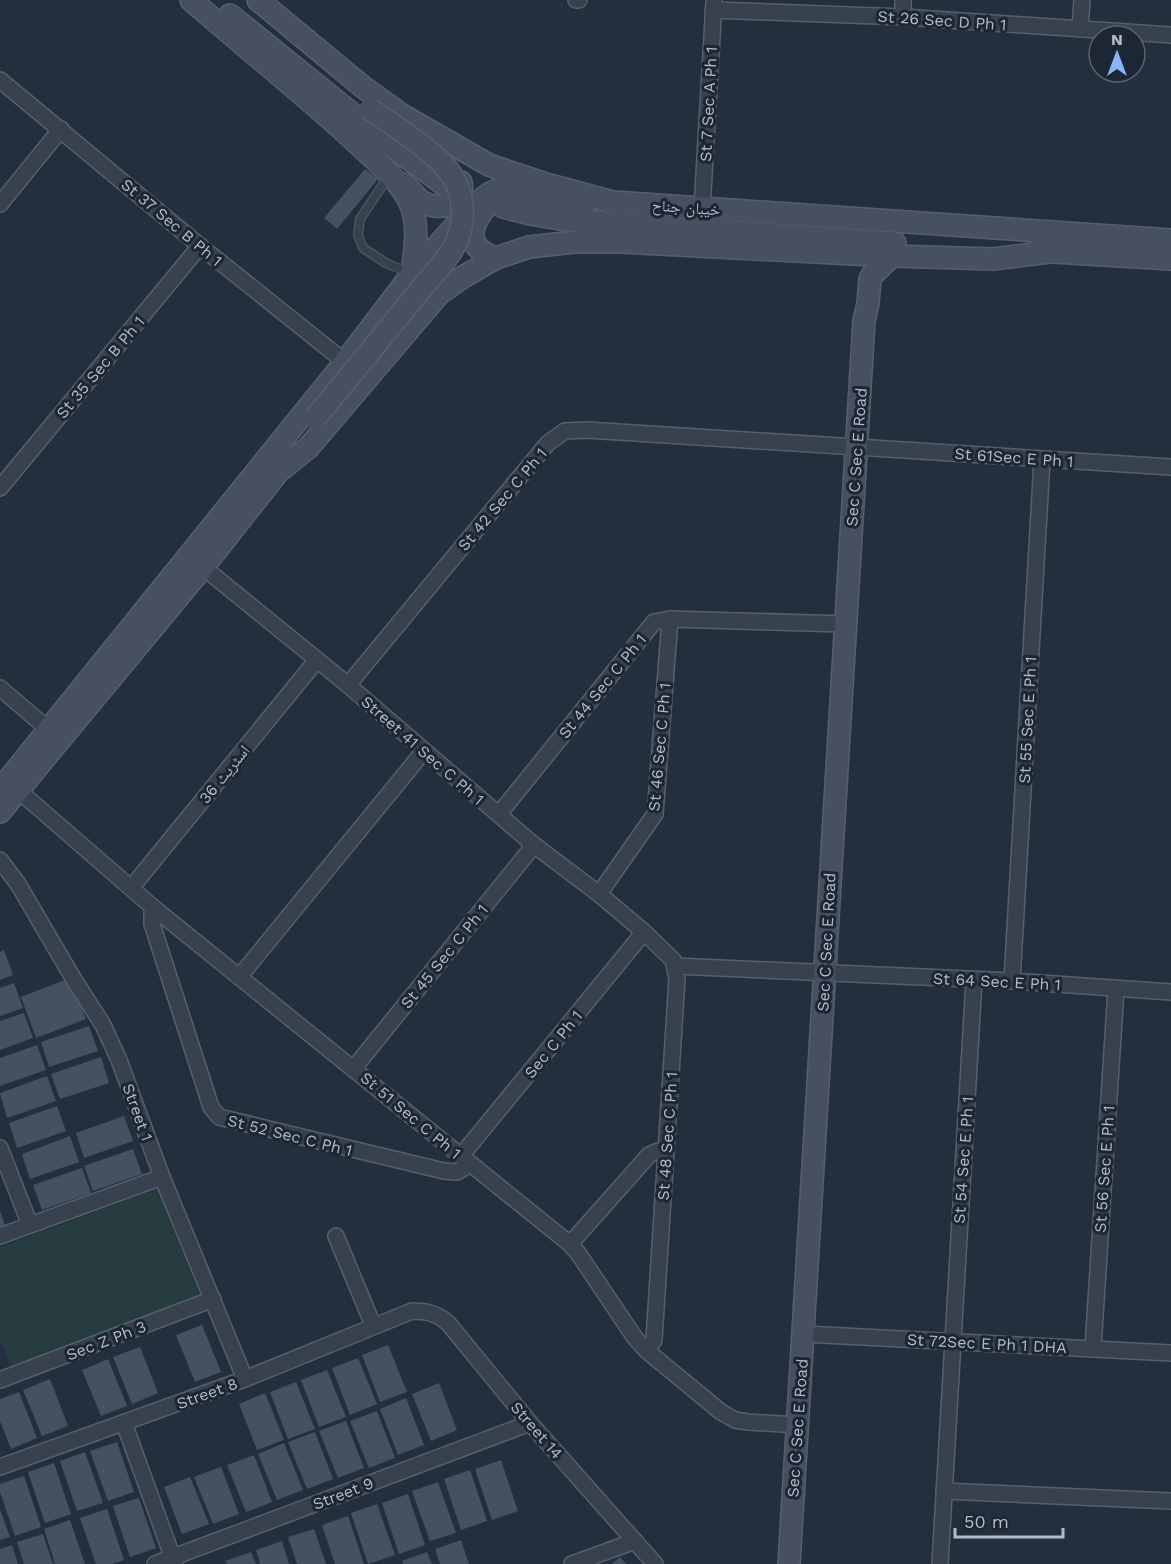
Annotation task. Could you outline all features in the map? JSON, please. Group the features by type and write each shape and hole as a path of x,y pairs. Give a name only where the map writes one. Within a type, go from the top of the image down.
{"main road":[{"path":"191,0 336,124 390,175 408,198 414,215 415,249 412,274"},
{"path":"213,0 397,150 453,191"},
{"path":"9,790 203,567 282,469 315,418 457,243 462,226 462,206 458,189 447,168 233,0"},
{"name":"خیبان جناح","path":"258,0 363,87 402,115 489,165 543,183 614,202 1171,240"},
{"path":"390,175 402,182 423,202 437,207 449,206 461,195 460,180 451,163 418,135 402,115"},
{"path":"497,200 502,188 535,199 572,203 614,202"},
{"path":"0,812 9,790 48,729 192,554 412,274 474,205 497,200"},
{"path":"496,258 479,250 472,234 476,222 490,202 497,200"},
{"name":"خیبان جناح","path":"497,200 566,220 611,225 1171,260"},
{"path":"282,469 308,448 439,294 496,258 542,244 621,242 892,256 993,258 1050,252"},
{"name":"Sec C Sec E Road","path":"846,254 860,277 859,304 864,321"},
{"name":"Sec C Sec E Road","path":"789,1564 864,321 870,279 892,256"}],"street":[{"path":"903,0 903,17"},
{"path":"1080,29 1082,0"},
{"name":"St 26 Sec D Ph 1","path":"713,5 1171,35"},
{"name":"St 7 Sec A Ph 1","path":"702,209 713,5"},
{"name":"St 37 Sec B Ph 1","path":"0,80 200,246 345,362"},
{"path":"0,204 61,129"},
{"name":"St 35 Sec B Ph 1","path":"0,488 200,246"},
{"name":"St 42 Sec C Ph 1","path":"348,685 549,442 565,431 587,430 857,445"},
{"name":"St 61Sec E Ph 1","path":"857,445 1042,460 1171,467"},
{"name":"St 55 Sec E Ph 1","path":"1012,981 1042,460"},
{"name":"Street 41 Sec C Ph 1","path":"203,567 348,685 534,845 599,894 644,932"},
{"path":"670,619 845,624"},
{"name":"St 44 Sec C Ph 1","path":"499,814 654,622 670,619"},
{"name":"St 46 Sec C Ph 1","path":"599,894 655,814 670,619"},
{"name":"اسٹریٹ 36","path":"131,888 316,661"},
{"path":"0,688 48,729"},
{"path":"240,976 424,751"},
{"name":"St 51 Sec C Ph 1","path":"9,790 570,1244 647,1351 712,1405 735,1420 797,1425"},
{"name":"St 45 Sec C Ph 1","path":"354,1068 534,845"},
{"name":"Street 1","path":"0,860 18,884 103,1025 119,1060 162,1177 245,1379"},
{"name":"St 52 Sec C Ph 1","path":"155,909 152,913 152,924 211,1107 219,1118 444,1171 457,1172 466,1160"},
{"path":"644,932 669,955 675,966"},
{"name":"Sec C Ph 1","path":"466,1160 644,932"},
{"name":"St 64 Sec E Ph 1","path":"675,966 1012,981 1171,992"},
{"name":"St 48 Sec C Ph 1","path":"647,1351 654,1340 675,966"},
{"name":"St 54 Sec E Ph 1","path":"940,1564 951,1340 974,980"},
{"name":"St 56 Sec E Ph 1","path":"1093,1348 1116,989"},
{"path":"0,1148 30,1225"},
{"path":"570,1244 649,1155 658,1151 666,1151"},
{"path":"0,1236 162,1177"},
{"path":"336,1236 373,1325"},
{"name":"Sec Z Ph 3","path":"0,1380 213,1299"},
{"name":"Street 8","path":"0,1467 245,1379 412,1311"},
{"name":"Street 14","path":"412,1311 427,1311 438,1315 448,1323 530,1423 655,1564"},
{"name":"St 72Sec E Ph 1 DHA","path":"804,1334 1171,1353"},
{"path":"124,1423 173,1561"},
{"name":"Street 9","path":"155,1564 173,1561 530,1423"},
{"path":"944,1491 1171,1501"},
{"path":"572,1564 635,1541"}],"lane":[{"path":"390,175 360,219 358,235 363,248 386,263 412,274"}],"green space":[{"path":"157,1189 201,1299 13,1371 0,1340 0,1247"}],"building":[{"path":"365,169 378,179 337,229 324,218"},
{"path":"4,950 13,975 0,980 0,952"},
{"path":"70,978 86,1019 36,1038 21,997"},
{"path":"14,983 23,1008 0,1016 0,988"},
{"path":"24,1013 33,1038 0,1050 0,1021"},
{"path":"89,1026 98,1051 49,1067 41,1042"},
{"path":"37,1045 46,1070 0,1086 0,1058"},
{"path":"101,1057 109,1083 60,1099 51,1074"},
{"path":"47,1076 56,1101 7,1118 0,1093"},
{"path":"57,1106 66,1131 17,1148 9,1123"},
{"path":"124,1116 133,1141 84,1158 76,1133"},
{"path":"70,1136 79,1162 30,1179 22,1154"},
{"path":"133,1149 142,1174 93,1191 84,1166"},
{"path":"82,1168 91,1193 42,1210 33,1185"},
{"path":"0,1211 5,1225 0,1227"},
{"path":"202,1325 221,1372 195,1382 176,1335"},
{"path":"388,1345 407,1392 380,1402 362,1355"},
{"path":"140,1347 158,1393 132,1404 113,1357"},
{"path":"358,1358 377,1404 350,1415 332,1368"},
{"path":"108,1359 127,1406 101,1416 82,1370"},
{"path":"327,1370 346,1417 319,1427 301,1380"},
{"path":"50,1379 68,1426 42,1436 23,1390"},
{"path":"296,1382 315,1429 288,1439 270,1392"},
{"path":"439,1383 457,1430 431,1441 412,1394"},
{"path":"19,1392 37,1438 11,1449 0,1421 0,1399"},
{"path":"265,1393 284,1440 257,1450 239,1404"},
{"path":"406,1398 424,1445 398,1455 380,1409"},
{"path":"377,1411 395,1458 369,1468 350,1421"},
{"path":"346,1421 364,1468 338,1478 319,1431"},
{"path":"315,1432 333,1479 307,1489 288,1442"},
{"path":"117,1442 134,1492 108,1501 90,1451"},
{"path":"284,1443 303,1490 277,1500 258,1454"},
{"path":"85,1452 103,1503 77,1511 60,1461"},
{"path":"254,1455 272,1502 246,1512 227,1465"},
{"path":"501,1460 518,1511 492,1520 475,1469"},
{"path":"54,1463 71,1514 45,1523 28,1472"},
{"path":"221,1467 239,1514 213,1524 194,1477"},
{"path":"470,1470 487,1521 461,1530 444,1479"},
{"path":"24,1476 41,1527 15,1536 0,1492 0,1484"},
{"path":"190,1477 209,1524 182,1534 164,1487"},
{"path":"438,1482 456,1533 430,1541 412,1491"},
{"path":"408,1494 425,1545 399,1554 382,1503"},
{"path":"139,1498 156,1548 130,1557 113,1506"},
{"path":"377,1504 395,1555 368,1564 351,1513"},
{"path":"0,1509 10,1537 0,1540"},
{"path":"107,1509 124,1560 112,1564 96,1564 80,1518"},
{"path":"348,1516 364,1564 335,1564 322,1525"},
{"path":"70,1520 85,1564 55,1564 44,1529"},
{"path":"314,1529 326,1564 297,1564 288,1537"},
{"path":"43,1534 53,1564 24,1564 17,1542"},
{"path":"461,1540 469,1564 440,1564 435,1549"},
{"path":"282,1541 289,1564 260,1564 256,1550"},
{"path":"12,1545 18,1564 0,1564 0,1549"},
{"path":"251,1552 256,1564 227,1564 225,1561"},
{"path":"427,1552 432,1564 403,1564 402,1561"},
{"path":"620,1557 626,1564 612,1564"}]}
